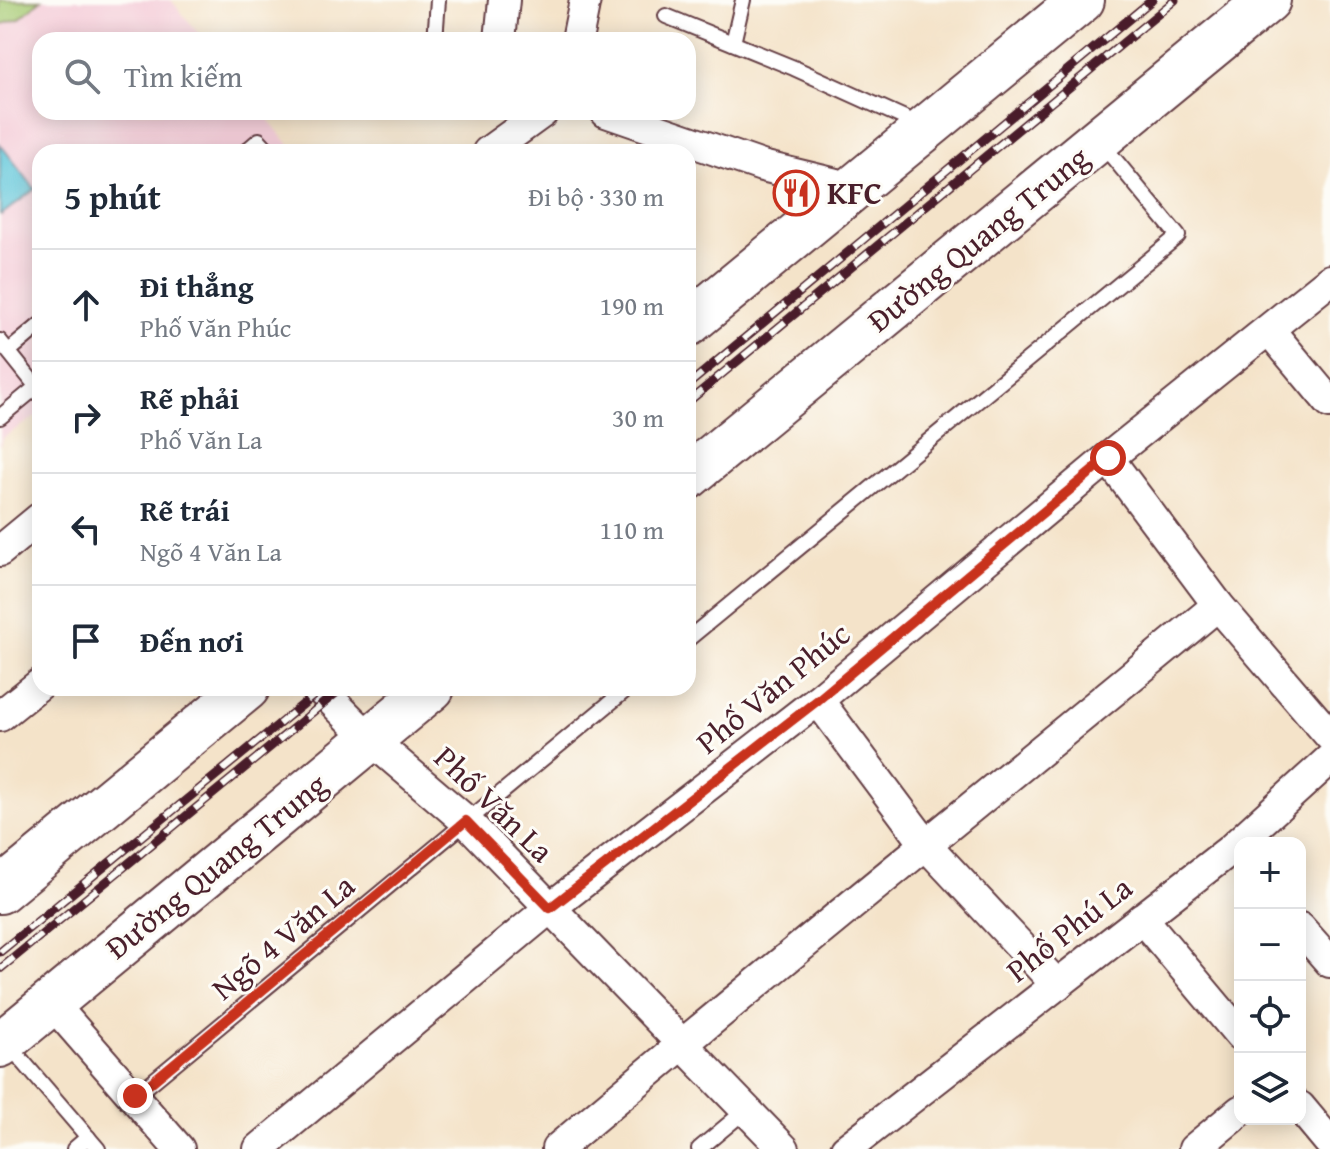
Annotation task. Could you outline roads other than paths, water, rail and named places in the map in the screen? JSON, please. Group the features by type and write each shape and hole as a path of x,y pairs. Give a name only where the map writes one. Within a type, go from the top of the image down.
{"highway":[{"path":"696,317 1082,0"},
{"name":"Đường Quang Trung","path":"696,470 1268,0"},
{"path":"0,891 237,696"},
{"name":"Đường Quang Trung","path":"2,1043 422,696"}],"street":[{"path":"501,32 504,0"},
{"path":"579,32 585,0"},
{"path":"499,144 532,120"},
{"path":"623,120 674,144"},
{"path":"696,150 853,188"},
{"name":"Phố Văn Phúc","path":"259,1149 550,908 818,700 1108,458 1330,280"},
{"path":"1270,331 1330,403"},
{"path":"1108,458 1218,605 1330,736"},
{"path":"0,551 32,525"},
{"path":"557,1149 1218,605"},
{"path":"0,716 32,690"},
{"name":"Phố Văn La","path":"327,696 370,739 466,821 784,1149"},
{"path":"818,700 927,846 1057,985"},
{"name":"Phố Phú La","path":"1253,837 1330,759"},
{"name":"Phố Phú La","path":"846,1149 1142,918 1234,856"},
{"path":"1142,918 1234,1028"},
{"path":"1306,935 1330,962"},
{"path":"51,1002 179,1149"},
{"path":"1306,1114 1330,1143"},
{"path":"1194,1149 1234,1116"}],"lane":[{"path":"436,32 438,0"},
{"path":"733,43 743,0"},
{"path":"666,16 927,128"},
{"path":"696,632 1178,236 1098,140"},
{"path":"32,330 4,346 32,379"},
{"path":"0,417 32,392"},
{"name":"Ngõ 4 Văn La","path":"135,1096 618,696"},
{"path":"2,1043 93,1143 74,1149"},
{"path":"699,1149 747,1109"}],"water":[{"path":"0,144 32,185 32,191 0,214"}],"railway":[{"path":"696,378 1152,0"},
{"path":"696,395 1175,0"},
{"path":"0,952 313,696"},
{"path":"0,969 332,696"}],"place":[{"name":"KFC","path":"796,193"}]}
